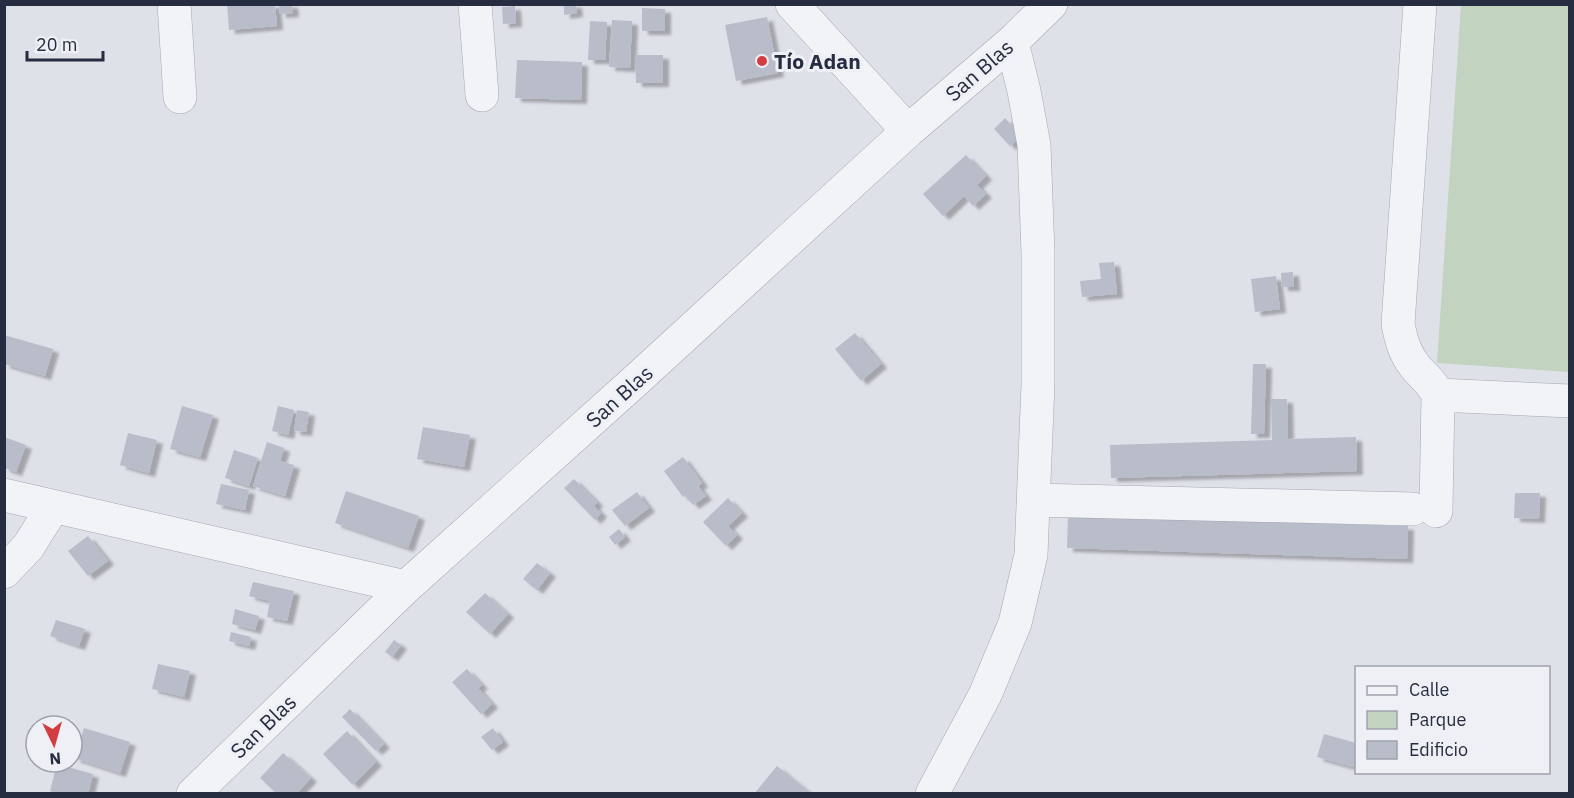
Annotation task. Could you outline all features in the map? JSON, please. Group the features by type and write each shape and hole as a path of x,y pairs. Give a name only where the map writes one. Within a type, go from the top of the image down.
{"street":[{"path":"174,4 180,97"},
{"path":"475,4 482,95"},
{"path":"792,4 908,131"},
{"name":"San Blas","path":"193,794 406,587 908,131 1012,42 1051,4"},
{"path":"1034,500 1425,510 1438,395 1434,385 1408,357 1398,324 1420,4"},
{"path":"932,794 985,695 1015,624 1031,555 1038,384 1038,264 1034,145 1012,42"},
{"path":"1438,395 1569,400"},
{"path":"4,495 406,587"},
{"path":"4,572 28,547 53,507"}],"green space":[{"path":"1461,5 1569,5 1569,372 1437,363"}],"building":[{"path":"227,4 275,4 277,26 229,30"},
{"path":"279,4 292,4 293,13 280,14"},
{"path":"564,4 576,4 577,13 564,15"},
{"path":"515,6 516,23 503,24 502,7"},
{"path":"642,8 665,9 665,31 642,31"},
{"path":"767,17 778,73 736,81 725,25"},
{"path":"612,20 632,21 630,68 609,67"},
{"path":"590,21 607,22 605,60 588,60"},
{"path":"635,55 663,55 663,83 636,83"},
{"path":"517,60 582,62 581,100 515,98"},
{"path":"1005,118 1021,136 1010,146 994,129"},
{"path":"966,155 986,176 977,185 986,194 973,206 964,196 943,216 923,194"},
{"path":"1114,262 1117,294 1082,297 1080,281 1101,279 1099,263"},
{"path":"1293,272 1294,287 1282,287 1281,273"},
{"path":"1276,276 1280,309 1255,312 1251,279"},
{"path":"855,333 881,364 861,381 835,349"},
{"path":"4,335 53,349 45,376 4,364"},
{"path":"1253,364 1266,364 1264,434 1251,434"},
{"path":"1271,399 1287,399 1288,439 1356,437 1357,471 1111,478 1110,445 1272,440"},
{"path":"182,406 213,415 200,457 170,449"},
{"path":"278,406 294,410 288,435 272,431"},
{"path":"297,410 309,412 306,432 294,431"},
{"path":"423,427 470,435 464,467 417,459"},
{"path":"128,433 157,440 149,473 120,465"},
{"path":"4,437 26,445 16,472 4,468"},
{"path":"267,442 284,448 280,461 294,465 285,496 253,486"},
{"path":"234,450 258,458 249,486 225,478"},
{"path":"683,457 702,483 698,486 706,496 693,505 685,495 683,497 664,471"},
{"path":"574,479 597,502 594,506 601,513 595,520 564,488"},
{"path":"221,484 249,490 245,510 216,504"},
{"path":"346,491 419,516 408,548 335,523"},
{"path":"637,492 649,508 625,526 612,510"},
{"path":"1515,493 1540,493 1539,519 1514,518"},
{"path":"728,498 742,513 728,526 737,535 726,546 703,522"},
{"path":"1068,515 1408,526 1407,559 1067,548"},
{"path":"619,529 625,537 615,545 609,537"},
{"path":"88,536 108,561 88,576 68,551"},
{"path":"537,563 550,573 537,590 523,579"},
{"path":"253,582 294,591 287,621 267,617 270,601 249,596"},
{"path":"485,593 508,614 490,634 466,612"},
{"path":"235,609 259,616 255,630 232,624"},
{"path":"56,620 85,629 79,646 50,636"},
{"path":"231,632 251,637 249,646 229,641"},
{"path":"394,640 401,645 392,657 385,652"},
{"path":"158,664 190,671 184,697 152,689"},
{"path":"467,669 482,685 478,688 492,704 481,714 452,682"},
{"path":"350,709 384,744 376,751 342,717"},
{"path":"84,728 130,742 120,773 84,761"},
{"path":"493,728 503,742 492,750 481,737"},
{"path":"347,731 376,762 353,785 323,754"},
{"path":"1324,734 1355,743 1353,767 1317,757"},
{"path":"283,753 311,778 296,794 277,794 260,778"},
{"path":"777,766 798,783 811,794 754,794"},
{"path":"84,772 93,774 88,794 57,794 50,791 54,774 84,774"}],"place":[{"name":"Tío Adan","path":"762,61"}]}
